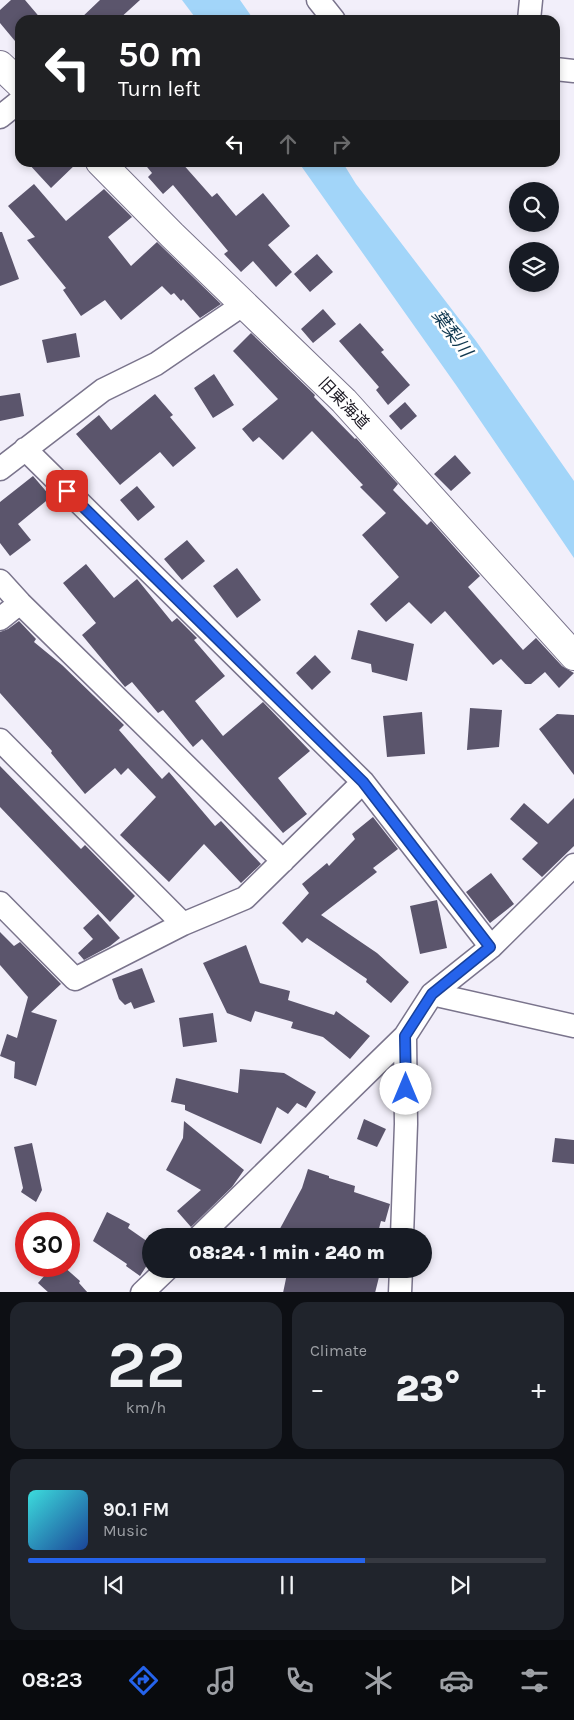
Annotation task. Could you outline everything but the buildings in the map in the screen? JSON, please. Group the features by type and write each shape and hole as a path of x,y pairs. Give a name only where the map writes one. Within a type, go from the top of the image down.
{"main road":[{"path":"0,65 15,79"},
{"name":"旧東海道","path":"105,167 172,235 344,401 574,656"}],"street":[{"path":"318,0 330,15"},
{"path":"530,15 531,0"},
{"path":"560,70 574,71"},
{"path":"0,118 15,105"},
{"path":"0,469 103,390 156,364 244,304"},
{"path":"25,449 363,782 490,947"},
{"path":"0,581 20,603 283,861"},
{"path":"0,619 20,603"},
{"path":"0,740 183,924"},
{"path":"0,903 76,979 183,924 245,898 363,782"},
{"path":"208,1228 405,1036 432,994 490,947 574,866"},
{"path":"432,994 574,1026"},
{"path":"402,1228 406,1124 405,1036"},
{"path":"142,1292 157,1278"},
{"path":"400,1292 401,1278"}],"water":[{"path":"182,0 240,0 250,15 193,15"},
{"name":"葉梨川","path":"302,167 345,167 356,184 476,341 574,481 574,558 456,385"}],"route":[{"path":"67,491 363,782 490,947 432,994 405,1036 406,1089"}]}
